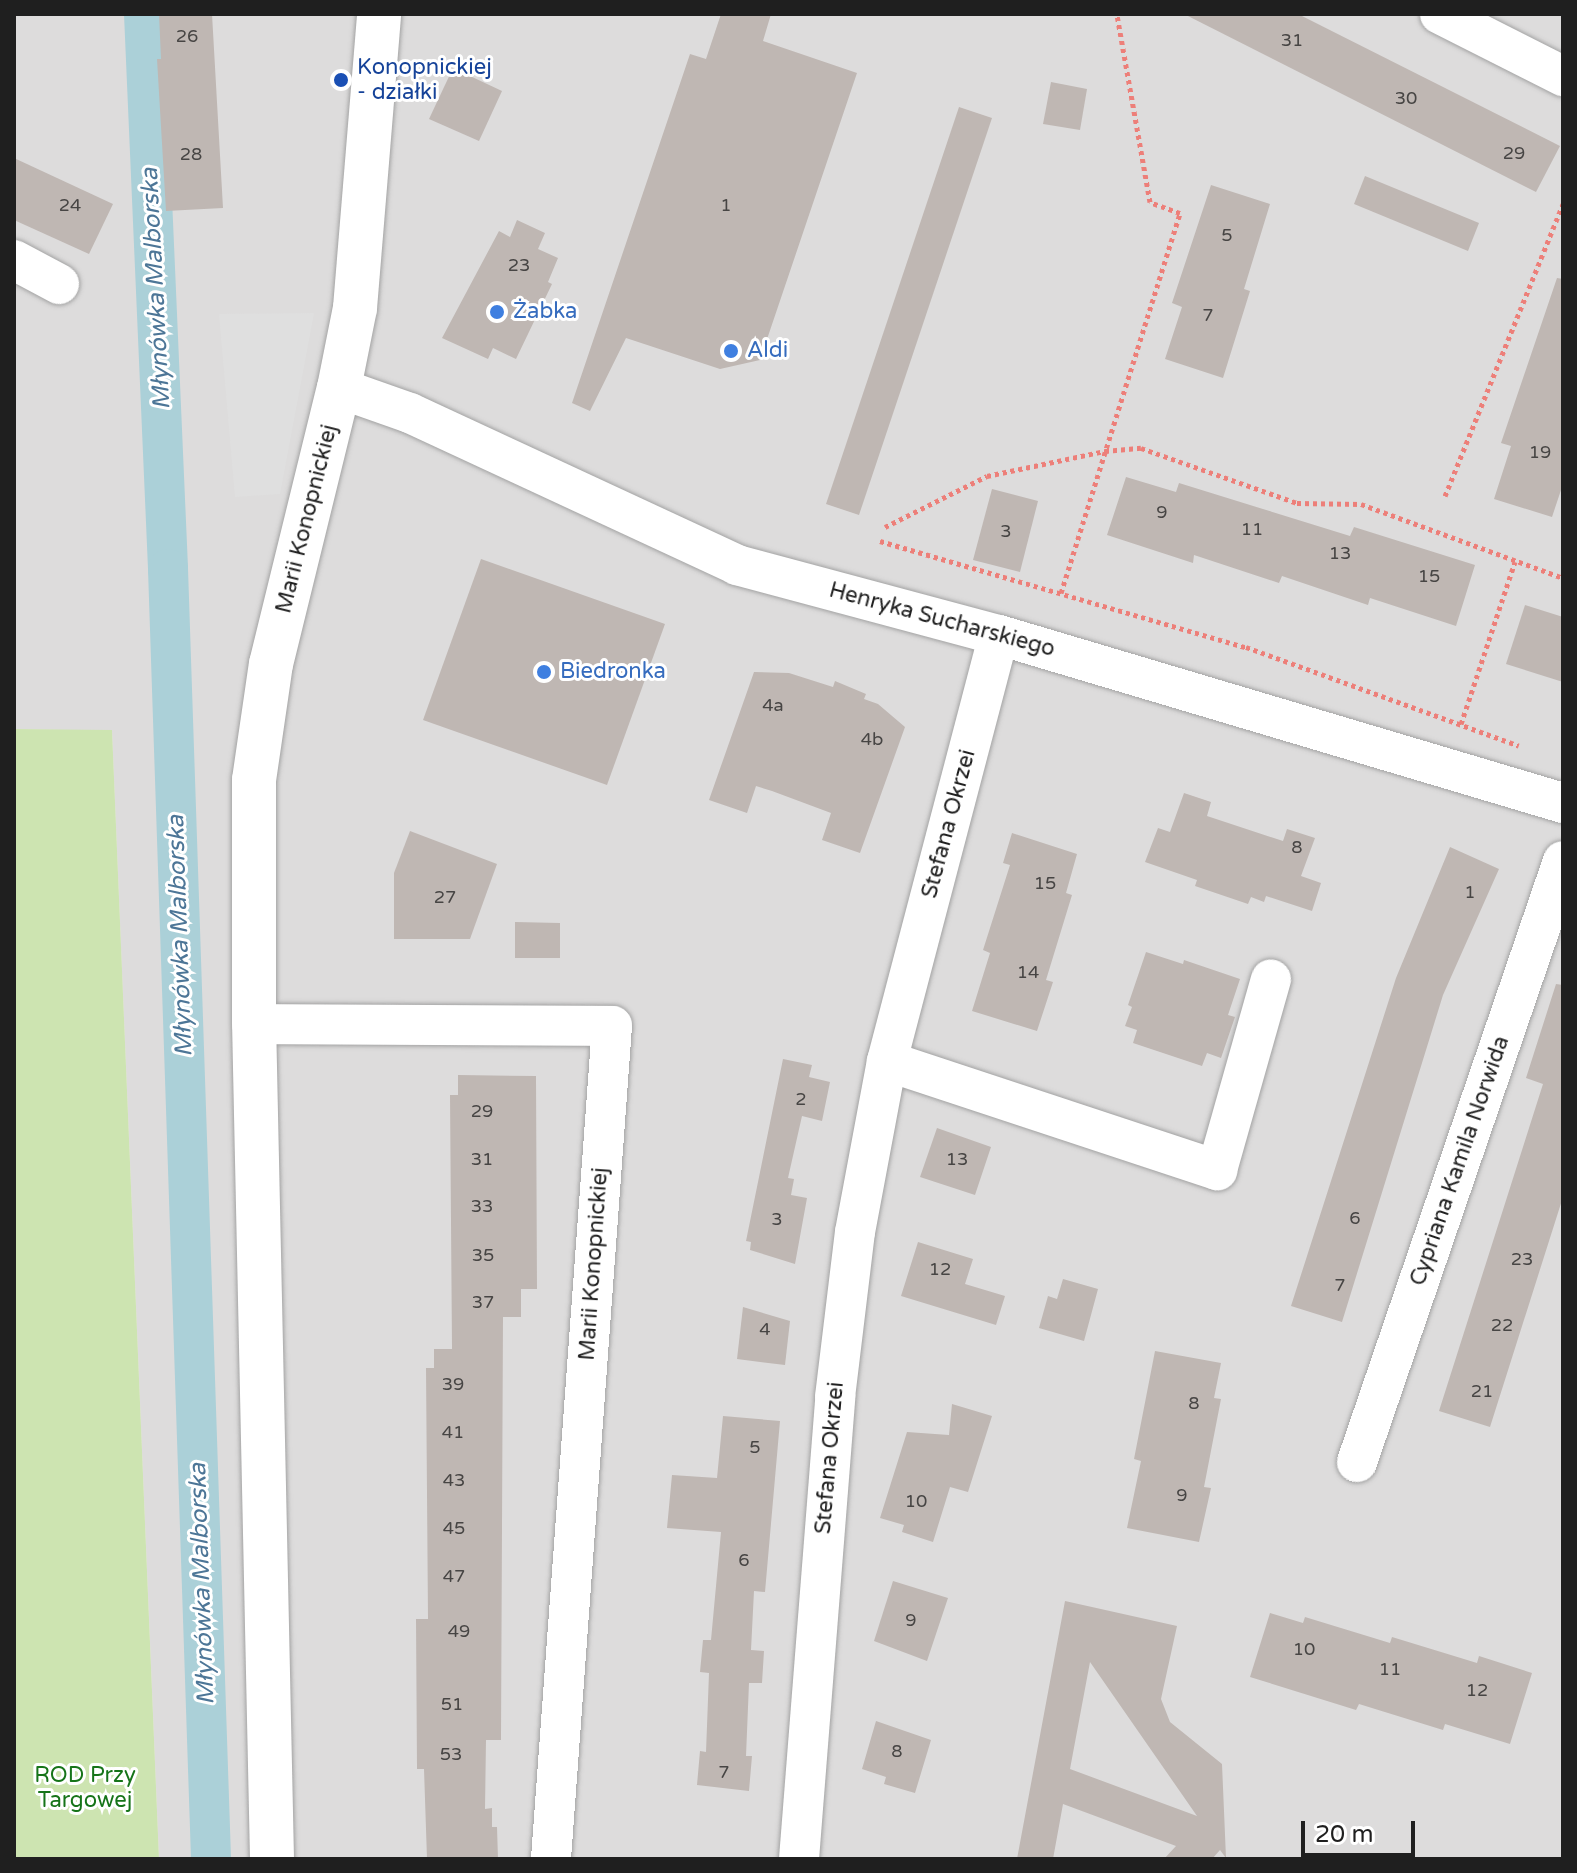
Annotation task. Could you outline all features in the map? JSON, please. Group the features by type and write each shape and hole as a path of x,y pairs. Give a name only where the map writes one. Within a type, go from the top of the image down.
{"street":[{"name":"Marii Konopnickiej","path":"272,1859 254,1024 254,780 271,664 339,388 355,308 379,14"},
{"path":"1440,14 1496,26 1563,76"},
{"path":"14,260 59,284"},
{"name":"Henryka Sucharskiego","path":"339,388 410,413 737,565 999,635 1563,803"},
{"name":"Stefana Okrzei","path":"799,1859 821,1551 841,1335 855,1232 887,1061 999,635"},
{"name":"Cypriana Kamila Norwida","path":"1357,1462 1563,861"},
{"path":"887,1061 1217,1170 1271,979"},
{"name":"Marii Konopnickiej","path":"254,1024 612,1026 551,1859"}],"path":[{"path":"1061,593 1180,213 1150,202 1117,14"},
{"path":"1445,496 1563,204"},
{"path":"885,527 987,476 1105,451 1141,448 1297,503 1361,504 1563,578"},
{"path":"880,541 1246,647 1534,752"},
{"path":"1461,724 1515,562"}],"shaded area":[{"path":"14,14 1563,14 1563,1859 159,1859 112,731 14,729"},
{"path":"314,313 280,494 235,497 219,314"}],"green space":[{"name":"ROD Przy Targowej","path":"14,729 112,730 159,1859 14,1859"}],"building":[{"path":"159,14 212,14 223,208 166,211 157,59 161,59"},
{"path":"721,14 771,14 763,41 857,73 760,360 720,369 626,338 590,411 572,403 690,54 706,59"},
{"path":"1184,14 1298,14 1560,146 1536,192"},
{"path":"453,68 502,91 479,141 429,119"},
{"path":"1051,82 1087,89 1080,130 1043,124"},
{"path":"959,107 992,118 859,515 826,504"},
{"path":"14,158 113,204 89,254 14,220"},
{"path":"1365,176 1479,223 1468,251 1354,204"},
{"path":"1211,185 1270,204 1244,289 1250,291 1223,378 1165,359 1182,307 1172,303"},
{"path":"517,220 545,233 538,249 558,258 548,282 552,284 516,359 493,348 488,359 442,338 499,231 510,237"},
{"path":"1557,278 1563,279 1563,484 1552,517 1494,499 1511,446 1501,443"},
{"path":"1126,477 1176,492 1179,483 1350,536 1354,527 1475,565 1456,626 1370,598 1368,605 1282,576 1279,583 1194,555 1193,563 1107,535"},
{"path":"992,489 1038,501 1020,572 973,560"},
{"name":"Biedronka","path":"481,559 665,624 607,785 423,720"},
{"path":"1525,605 1563,617 1563,682 1506,664"},
{"path":"754,672 789,673 833,687 835,681 866,694 864,699 878,704 905,727 860,853 822,840 831,813 772,791 756,786 747,813 709,800"},
{"path":"1184,793 1211,802 1207,816 1283,841 1287,829 1315,838 1301,876 1321,883 1312,911 1266,896 1264,902 1251,897 1248,904 1195,886 1197,880 1145,862 1158,828 1170,832"},
{"path":"410,831 497,864 470,939 394,939 394,873"},
{"path":"1012,833 1077,854 1066,893 1072,895 1046,980 1053,982 1037,1031 972,1011 990,953 983,950 1010,865 1003,863"},
{"path":"1450,847 1499,869 1443,995 1342,1322 1291,1306 1396,978"},
{"path":"515,922 560,923 560,958 515,958"},
{"path":"1146,952 1183,964 1184,960 1240,979 1228,1015 1235,1017 1221,1058 1207,1053 1202,1066 1133,1043 1137,1030 1125,1026 1132,1007 1128,1005"},
{"path":"1556,984 1563,985 1563,1197 1490,1427 1439,1411 1543,1084 1526,1078"},
{"path":"783,1059 812,1065 809,1077 830,1082 822,1121 802,1116 788,1178 794,1179 791,1195 807,1198 795,1264 750,1250 751,1242 746,1241"},
{"path":"458,1075 536,1076 537,1289 521,1289 521,1317 503,1317 501,1740 486,1740 485,1809 492,1808 492,1827 497,1827 498,1859 427,1859 424,1769 417,1769 416,1619 428,1619 426,1368 434,1368 434,1349 452,1349 450,1095 458,1095"},
{"path":"937,1128 991,1147 975,1195 920,1177"},
{"path":"918,1242 973,1259 965,1284 1005,1296 996,1325 901,1296"},
{"path":"1063,1279 1098,1289 1084,1341 1039,1328 1048,1296 1057,1299"},
{"path":"743,1307 790,1321 785,1365 737,1359"},
{"path":"1155,1351 1221,1363 1214,1398 1221,1399 1204,1487 1211,1488 1199,1542 1127,1528 1141,1461 1134,1459"},
{"path":"952,1404 992,1416 968,1492 950,1487 933,1542 902,1532 904,1525 880,1518 907,1432 949,1435"},
{"path":"723,1416 780,1421 765,1592 754,1591 751,1650 764,1651 762,1683 749,1683 746,1756 752,1756 749,1791 697,1785 700,1751 706,1752 709,1673 700,1672 703,1640 711,1640 721,1532 667,1528 672,1475 717,1478"},
{"path":"893,1581 948,1598 927,1661 874,1641"},
{"path":"1065,1601 1177,1626 1161,1699 1170,1722 1222,1764 1226,1858 1220,1850 1212,1859 1164,1859 1176,1846 1063,1804 1053,1859 1017,1859","holes":["1090,1662 1197,1816 1070,1769"]},
{"path":"1270,1613 1303,1623 1305,1617 1390,1643 1392,1637 1477,1663 1479,1656 1532,1673 1510,1744 1445,1724 1443,1730 1359,1704 1356,1710 1250,1677"},
{"path":"876,1721 931,1740 915,1793 884,1784 886,1777 862,1769"}],"waterway":[{"name":"Młynówka Malborska","path":"144,14 168,569 211,1859"}],"place":[{"name":"Konopnickiej - działki","path":"341,80"},
{"name":"Żabka","path":"497,312"},
{"name":"Aldi","path":"731,351"},
{"name":"Biedronka","path":"544,672"}]}
